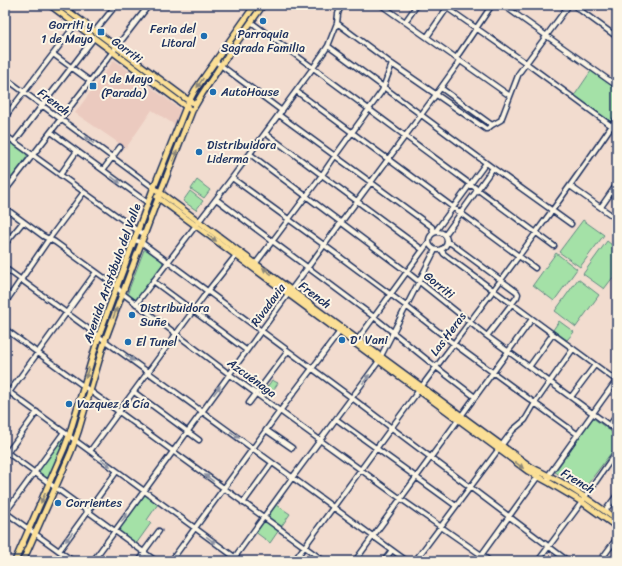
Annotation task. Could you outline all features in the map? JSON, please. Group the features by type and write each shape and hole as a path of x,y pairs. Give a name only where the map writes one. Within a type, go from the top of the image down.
{"main road":[{"name":"Gorriti","path":"50,5 192,111"},
{"name":"Gorriti","path":"60,5 189,101 196,104"},
{"name":"Avenida Aristóbulo del Valle","path":"15,561 69,436 99,335 151,195 186,107 215,61 255,5"},
{"name":"Avenida Aristóbulo del Valle","path":"23,561 75,440 105,340 192,111 221,65 263,5"},
{"name":"French","path":"154,188 161,192 197,223"},
{"name":"French","path":"151,195 197,223 500,447 539,474 559,481 585,497 617,520"},
{"name":"French","path":"238,253 256,263 290,292"},
{"name":"French","path":"341,330 358,339 380,359"},
{"name":"French","path":"548,478 617,528"}],"street":[{"path":"95,31 116,5"},
{"path":"5,191 148,7 142,5"},
{"path":"136,304 313,68 328,46 337,23 341,5"},
{"path":"383,5 510,96"},
{"path":"405,22 417,5"},
{"path":"456,58 492,5"},
{"path":"503,5 617,86"},
{"path":"337,23 392,64 487,129 501,120 518,76 569,5"},
{"path":"573,5 617,37"},
{"path":"427,37 447,6 617,130"},
{"path":"251,22 554,246"},
{"path":"5,117 76,24"},
{"path":"14,142 94,38"},
{"path":"328,46 571,224"},
{"path":"53,54 90,81"},
{"path":"215,61 335,156 432,228 434,232"},
{"name":"Rivadavia","path":"93,561 246,350 342,223 460,61"},
{"path":"256,263 322,175 382,91 392,64"},
{"name":"French","path":"5,79 154,188"},
{"path":"441,88 492,125"},
{"path":"296,91 535,268"},
{"name":"Las Heras","path":"294,561 420,388 519,256 617,118"},
{"path":"51,132 148,203"},
{"path":"265,134 423,250"},
{"path":"5,135 144,234"},
{"path":"103,170 120,147"},
{"path":"60,175 77,151"},
{"name":"Gorriti","path":"250,154 419,281 508,352 617,431"},
{"path":"358,339 428,243 429,237 486,163"},
{"path":"445,235 493,168"},
{"path":"232,178 577,434"},
{"path":"601,207 617,184"},
{"path":"570,186 617,219"},
{"path":"5,303 48,239 84,192"},
{"path":"216,199 374,317 436,368 475,397"},
{"name":"Azcuénaga","path":"5,208 117,287 136,304 256,394 440,527 490,561"},
{"path":"5,244 23,222"},
{"path":"428,243 435,250 441,249 446,245 447,242 445,235 440,232 434,232"},
{"path":"134,240 141,242 352,398 568,561"},
{"path":"447,242 452,244 518,294 487,336"},
{"path":"441,249 444,254 493,291 617,381 577,434 548,478"},
{"path":"233,559 380,359 435,250"},
{"path":"90,451 193,310 238,253"},
{"path":"5,268 99,335 406,561"},
{"path":"5,398 7,391 38,352 96,272"},
{"path":"154,281 246,350"},
{"path":"355,561 532,319"},
{"path":"5,329 324,561"},
{"path":"171,561 341,330"},
{"path":"529,367 553,334"},
{"path":"415,561 500,447 515,428 525,420 535,403 574,349"},
{"path":"249,403 288,352"},
{"path":"571,397 595,365"},
{"path":"7,391 195,528 233,559 240,561"},
{"path":"134,392 199,440"},
{"path":"37,412 6,453 156,561"},
{"path":"609,426 617,415"},
{"path":"336,419 456,506"},
{"path":"266,430 292,448"},
{"path":"64,432 5,512 73,561"},
{"path":"538,561 582,502 617,451"},
{"path":"243,503 272,463"},
{"path":"59,551 117,471"},
{"path":"477,561 539,474"},
{"path":"605,511 617,495"},
{"path":"140,561 145,553 145,550 159,531"},
{"path":"600,561 617,538"},
{"path":"384,561 392,550"}],"shaded area":[{"path":"114,60 180,109 175,125 152,110 126,148 75,113"}],"green space":[{"path":"591,71 617,89 617,113 613,120 610,121 574,96"},
{"path":"5,138 27,154 27,157 5,186"},
{"path":"197,180 210,190 204,198 191,189"},
{"path":"190,191 203,201 196,210 183,201"},
{"path":"583,220 604,235 580,267 559,252"},
{"path":"607,241 617,249 617,272 604,289 583,274"},
{"path":"144,250 147,250 162,261 163,264 137,300 128,294 128,292"},
{"path":"556,253 577,269 554,301 533,285"},
{"path":"578,279 599,295 576,327 555,311"},
{"path":"559,321 574,332 567,340 553,330"},
{"path":"272,380 278,383 269,397 263,393"},
{"path":"593,418 617,436 617,445 584,489 555,472"},
{"path":"62,437 65,437 66,439 49,477 46,478 38,473 38,470"},
{"path":"146,495 158,504 147,520 151,523 136,544 119,532 119,529 143,496"},
{"path":"274,503 290,514 270,543 254,531"}],"place":[{"name":"Parroquia Sagrada Familia","path":"263,21"},
{"name":"Gorriti y 1 de Mayo","path":"101,32"},
{"name":"Feria del Litoral","path":"204,36"},
{"name":"1 de Mayo (Parada)","path":"93,86"},
{"name":"AutoHouse","path":"213,92"},
{"name":"Distribuidora Liderma","path":"199,152"},
{"name":"Distribuidora Suñe","path":"132,315"},
{"name":"D' Vani","path":"342,340"},
{"name":"El Tunel","path":"128,342"},
{"name":"Vazquez & Cía","path":"69,404"},
{"name":"Corrientes","path":"58,503"}]}
